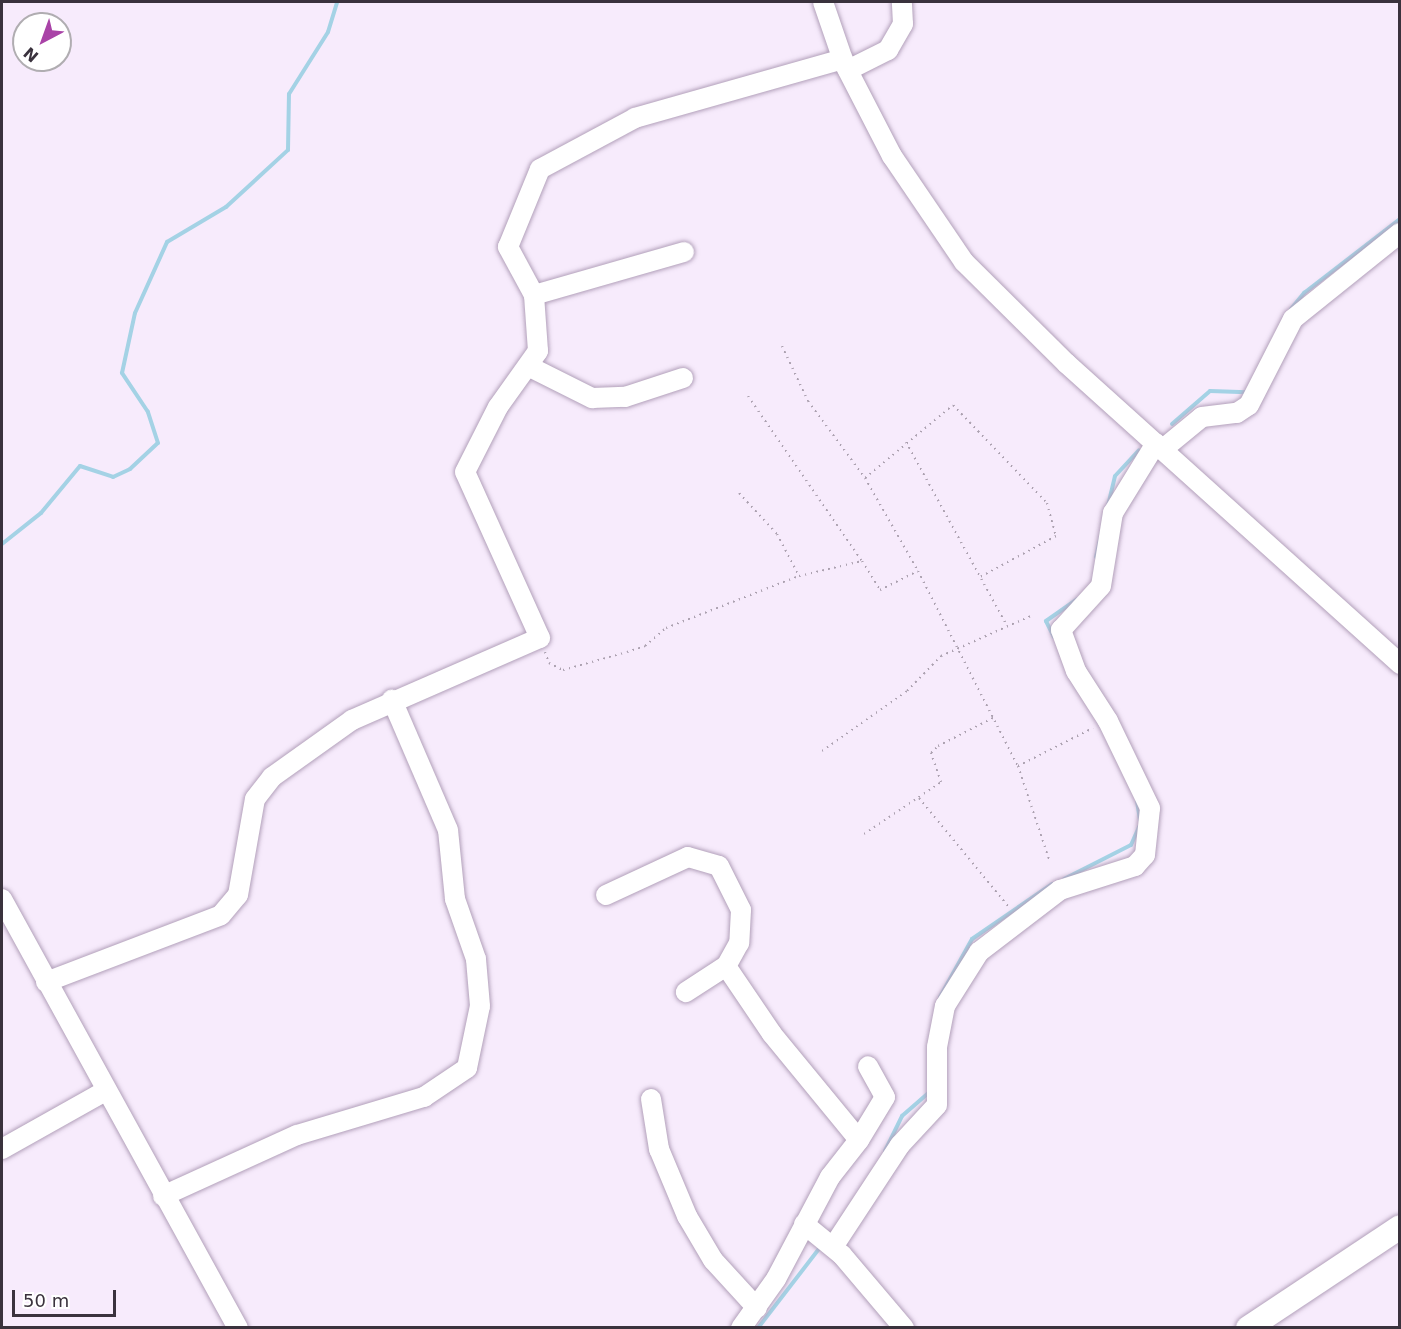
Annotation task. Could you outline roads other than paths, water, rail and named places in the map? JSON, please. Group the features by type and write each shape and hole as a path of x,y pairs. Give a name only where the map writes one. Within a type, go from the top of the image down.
{"main road":[{"path":"1248,1328 1400,1227"}],"street":[{"path":"823,2 845,64 911,190 964,262 1160,446 1400,664"},
{"path":"46,982 222,915 238,895 255,799 272,777 308,746 392,700 540,638 465,472 498,407 528,366 540,335 534,295 508,247 534,181 549,161 635,118 845,64 888,50 903,24 902,2"},
{"path":"831,1246 900,1145 937,1105 937,1047 945,1005 979,952 1060,890 1136,866 1145,855 1150,808 1068,654 1061,630 1101,586 1113,513 1160,446 1202,417 1237,413 1249,405 1293,319 1400,233"},
{"path":"534,295 684,252"},
{"path":"528,366 592,398 624,397 682,378"},
{"path":"164,1196 297,1135 424,1097 467,1068 480,1006 476,959 455,899 447,830 392,700"},
{"path":"606,895 688,857 712,860 735,890 741,910 739,943 726,966 686,992"},
{"path":"2,899 238,1328"},
{"path":"726,966 772,1034 859,1140"},
{"path":"741,1328 757,1308 885,1097 868,1066"},
{"path":"2,1149 106,1090"},
{"path":"651,1099 659,1149 687,1216 713,1260 757,1308"},
{"path":"807,1226 831,1246 904,1328"}],"waterway":[{"path":"2,544 41,513 80,466 113,477 130,469 158,443 148,412 122,373 135,313 167,242 226,207 288,150 289,94 328,32 337,2"},
{"path":"1291,309 1304,293 1400,219"},
{"path":"1172,424 1210,391 1247,392"},
{"path":"1096,557 1115,476 1139,450"},
{"path":"1054,637 1046,621 1077,599"},
{"path":"1137,801 1140,820"},
{"path":"1064,879 1131,845 1139,827"},
{"path":"940,997 972,939 1052,884"},
{"path":"885,1151 902,1116 931,1091"},
{"path":"758,1328 822,1245"}]}
